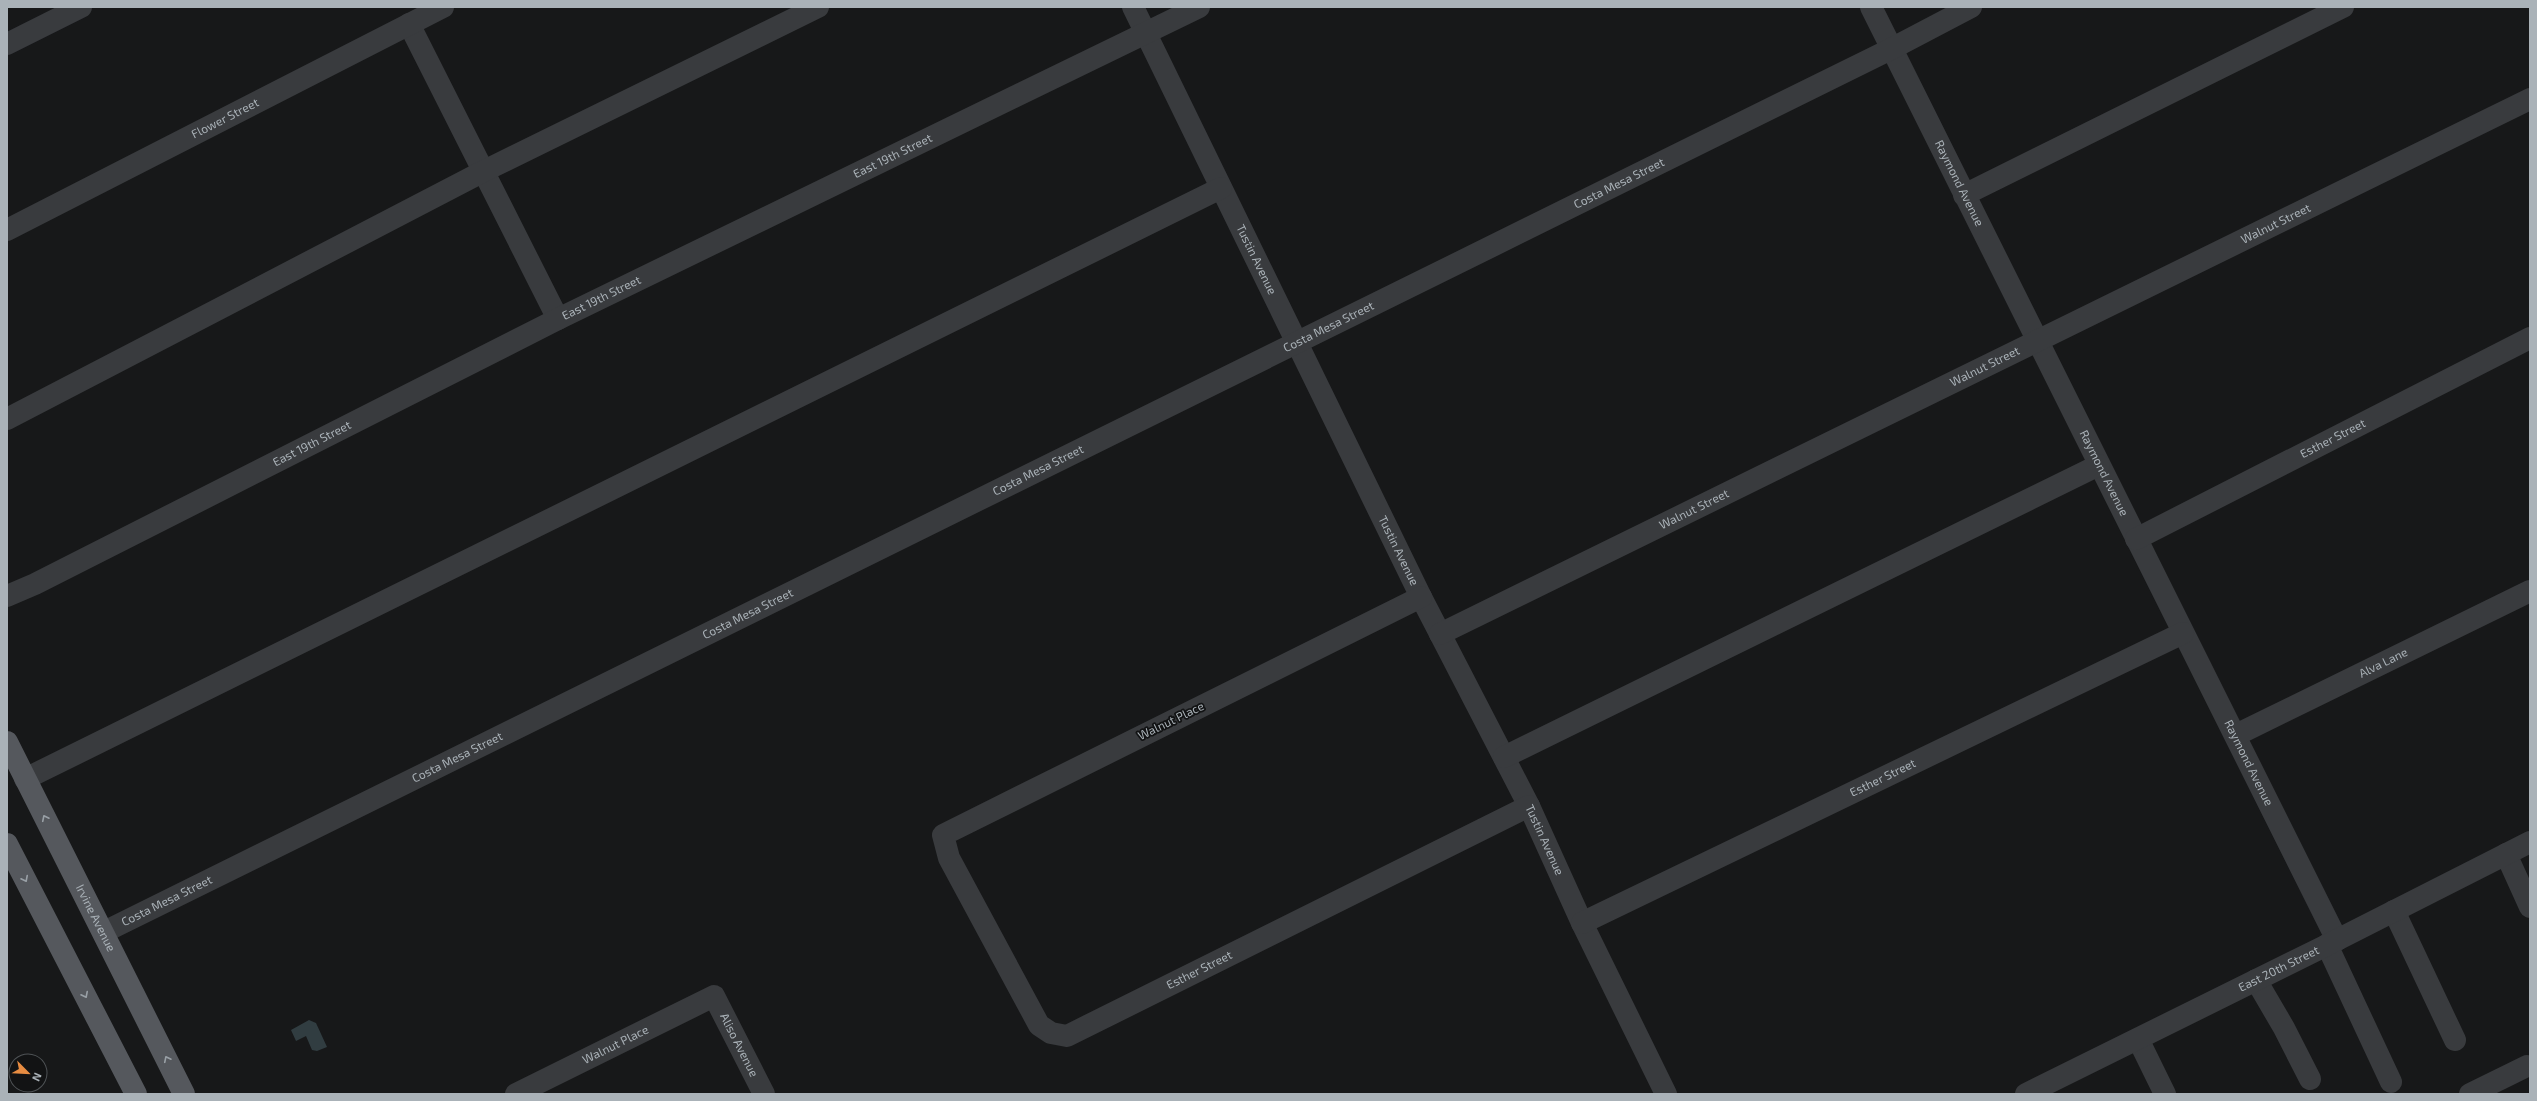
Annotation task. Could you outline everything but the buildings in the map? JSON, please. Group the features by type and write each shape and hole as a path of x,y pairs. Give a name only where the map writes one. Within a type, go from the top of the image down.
{"main road":[{"name":"Irvine Avenue","path":"7,742 104,932 184,1094"},
{"path":"7,844 136,1094"}],"street":[{"path":"7,44 81,7"},
{"name":"Flower Street","path":"7,230 443,7"},
{"path":"7,420 484,171 818,7"},
{"name":"Tustin Avenue","path":"1133,7 1421,597 1529,806 1582,923 1666,1094"},
{"name":"East 19th Street","path":"7,596 35,584 558,319 1199,7"},
{"name":"Raymond Avenue","path":"1871,7 2183,633 2236,735 2332,943 2391,1082"},
{"name":"Costa Mesa Street","path":"104,932 1298,343 1891,49 1971,7"},
{"path":"1964,195 2343,7"},
{"path":"409,24 558,319"},
{"name":"Walnut Street","path":"1440,634 2530,99"},
{"path":"25,779 1221,188"},
{"name":"Esther Street","path":"2136,539 2530,338"},
{"path":"1504,757 2099,465"},
{"name":"Alva Lane","path":"2236,735 2530,590"},
{"name":"Walnut Place","path":"949,858 943,835 1421,597"},
{"name":"Esther Street","path":"1582,923 2183,633"},
{"name":"Esther Street","path":"949,858 1039,1025 1051,1033 1067,1036 1529,806"},
{"name":"East 20th Street","path":"2026,1094 2332,943 2530,842"},
{"path":"2506,854 2530,907"},
{"path":"2394,911 2455,1040"},
{"path":"2256,980 2284,1028 2310,1079"},
{"name":"Walnut Place","path":"516,1094 714,996"},
{"name":"Aliso Avenue","path":"714,996 764,1094"},
{"path":"2138,1039 2166,1094"},
{"path":"2470,1094 2527,1066"}],"shaded area":[{"path":"309,1020 316,1023 327,1047 317,1051 312,1050 306,1036 296,1041 291,1030"}]}
